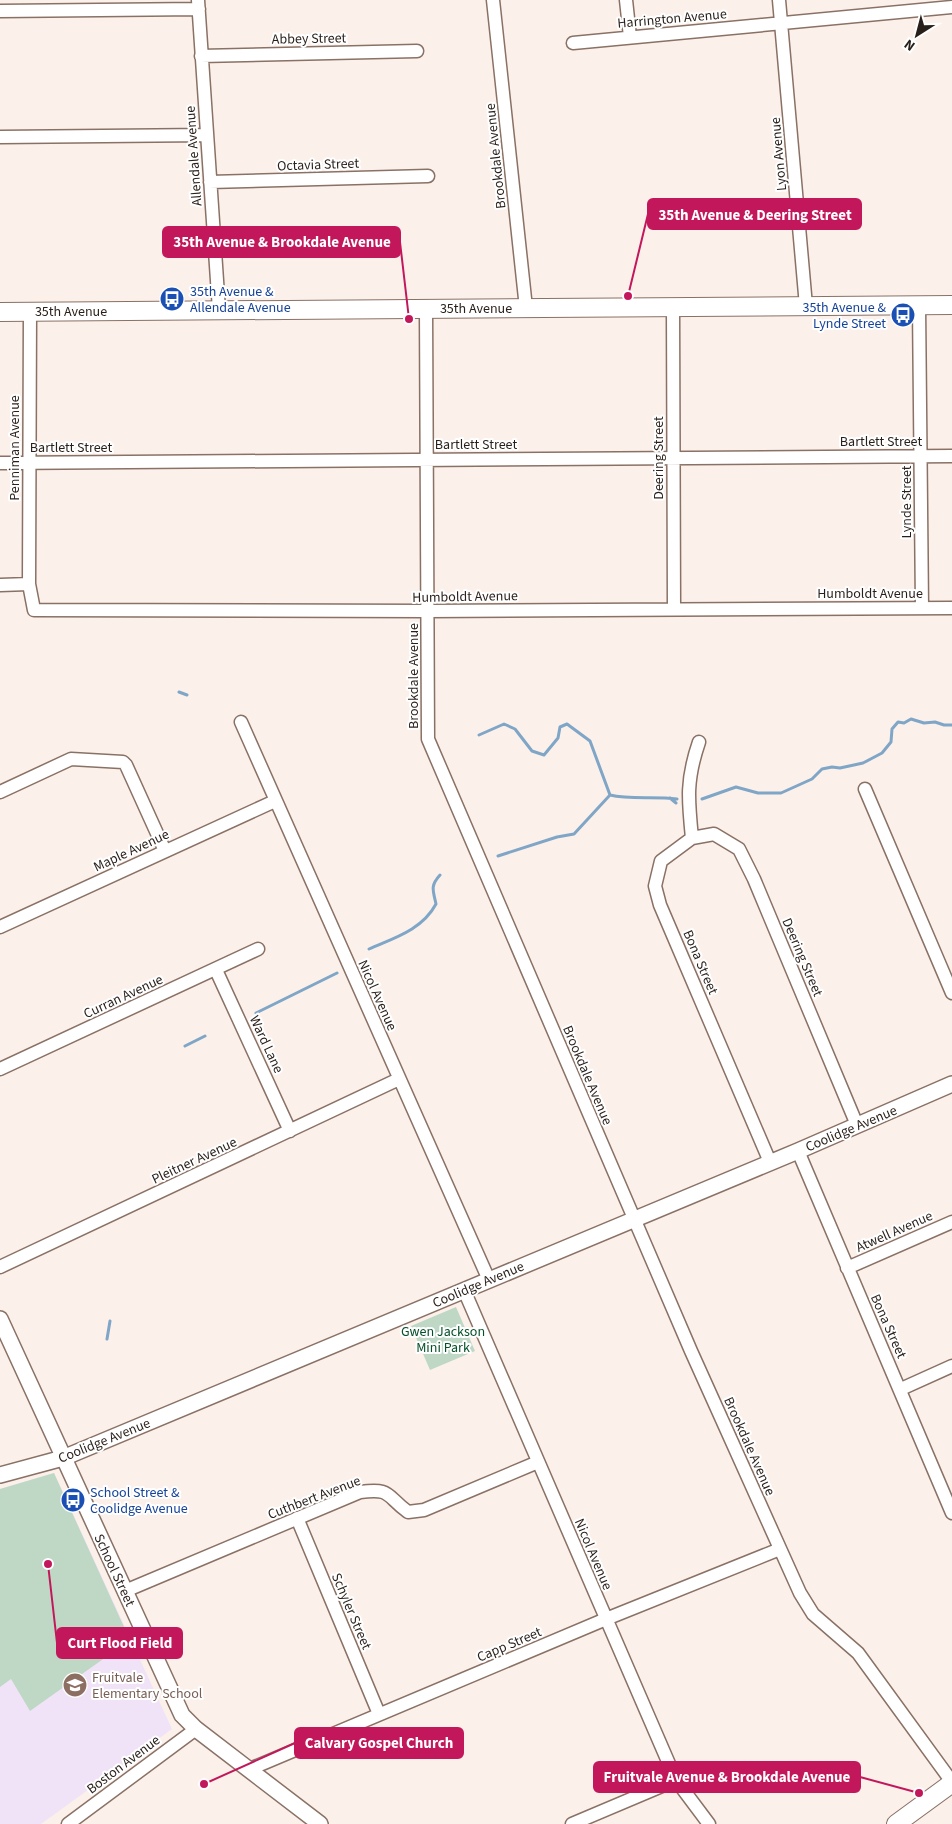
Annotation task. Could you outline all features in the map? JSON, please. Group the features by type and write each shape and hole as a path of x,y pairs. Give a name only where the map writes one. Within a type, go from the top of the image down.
{"main road":[{"name":"35th Avenue","path":"0,312 952,305"},
{"path":"896,1824 952,1782"}],"street":[{"name":"Brookdale Avenue","path":"494,0 526,308"},
{"path":"626,0 630,37"},
{"name":"Lyon Avenue","path":"779,0 806,306"},
{"path":"0,11 198,5"},
{"name":"Allendale Avenue","path":"198,5 220,310"},
{"name":"Harrington Avenue","path":"573,43 952,7"},
{"name":"Abbey Street","path":"201,56 417,51"},
{"path":"0,137 207,135"},
{"name":"Octavia Street","path":"210,182 428,176"},
{"name":"Lynde Street","path":"920,305 922,608"},
{"name":"Deering Street","path":"673,307 674,609"},
{"name":"Brookdale Avenue","path":"426,309 428,739 691,1352 800,1593 813,1614 858,1653 952,1782"},
{"name":"Penniman Avenue","path":"29,584 30,311"},
{"name":"Bartlett Street","path":"0,462 952,456"},
{"path":"0,585 29,584"},
{"name":"Humboldt Avenue","path":"29,584 34,610 428,611 952,608"},
{"name":"Nicol Avenue","path":"241,722 489,1280"},
{"path":"692,838 688,797 692,765 699,742"},
{"path":"0,792 72,759 123,762 165,851"},
{"path":"865,789 952,993"},
{"name":"Maple Avenue","path":"0,927 275,801"},
{"name":"Deering Street","path":"692,838 714,834 739,849 754,879 858,1125"},
{"name":"Bona Street","path":"692,838 662,861 655,886 660,905 770,1162"},
{"name":"Curran Avenue","path":"0,1068 258,950"},
{"name":"Ward Lane","path":"216,970 290,1131"},
{"name":"Pleitner Avenue","path":"0,1266 399,1079"},
{"name":"Coolidge Avenue","path":"0,1475 63,1458 798,1151 952,1084"},
{"name":"Bona Street","path":"798,1151 847,1268 901,1389 952,1513"},
{"name":"Atwell Avenue","path":"847,1268 952,1222"},
{"name":"Nicol Avenue","path":"464,1290 676,1780 709,1824"},
{"name":"School Street","path":"0,1319 182,1715 196,1729 320,1824"},
{"path":"901,1389 952,1366"},
{"name":"Cuthbert Avenue","path":"125,1591 360,1492 380,1490 391,1496 408,1512 424,1510 538,1462"},
{"name":"Schyler Street","path":"297,1518 379,1714"},
{"name":"Capp Street","path":"250,1769 606,1619 780,1549"},
{"name":"Boston Avenue","path":"75,1822 196,1729"},
{"path":"572,1824 676,1780"}],"shaded area":[{"name":"Fruitvale Elementary School","path":"54,1473 172,1729 41,1824 0,1824 0,1489"}],"green space":[{"name":"Gwen Jackson Mini Park","path":"456,1307 475,1351 430,1370 411,1326"},
{"path":"54,1473 130,1640 30,1711 11,1679 0,1687 0,1489"}],"waterway":[{"path":"179,692 187,695"},
{"path":"702,799 736,787 758,793 781,793 812,779 822,769 840,768 863,763 882,753 891,742 892,729 898,722 904,723 911,719 924,723 935,722 952,725"},
{"path":"479,735 504,724 515,729 532,751 544,755 558,738 560,727 567,724 590,741 610,795"},
{"path":"610,795 677,799"},
{"path":"498,856 557,837 574,834 610,795"},
{"path":"670,798 676,803"},
{"path":"369,949 407,932 430,913 436,904 433,888 440,875"},
{"path":"256,1013 337,973"},
{"path":"185,1046 205,1036"},
{"path":"107,1339 110,1321"}],"place":[{"name":"35th Avenue & Deering Street","path":"628,296"},
{"name":"35th Avenue & Allendale Avenue","path":"172,299"},
{"name":"35th Avenue & Lynde Street","path":"903,315"},
{"name":"35th Avenue & Brookdale Avenue","path":"409,319"},
{"name":"School Street & Coolidge Avenue","path":"73,1500"},
{"name":"Curt Flood Field","path":"48,1564"},
{"name":"Fruitvale Elementary School","path":"75,1685"},
{"name":"Calvary Gospel Church","path":"204,1784"},
{"name":"Fruitvale Avenue & Brookdale Avenue","path":"919,1793"}]}
